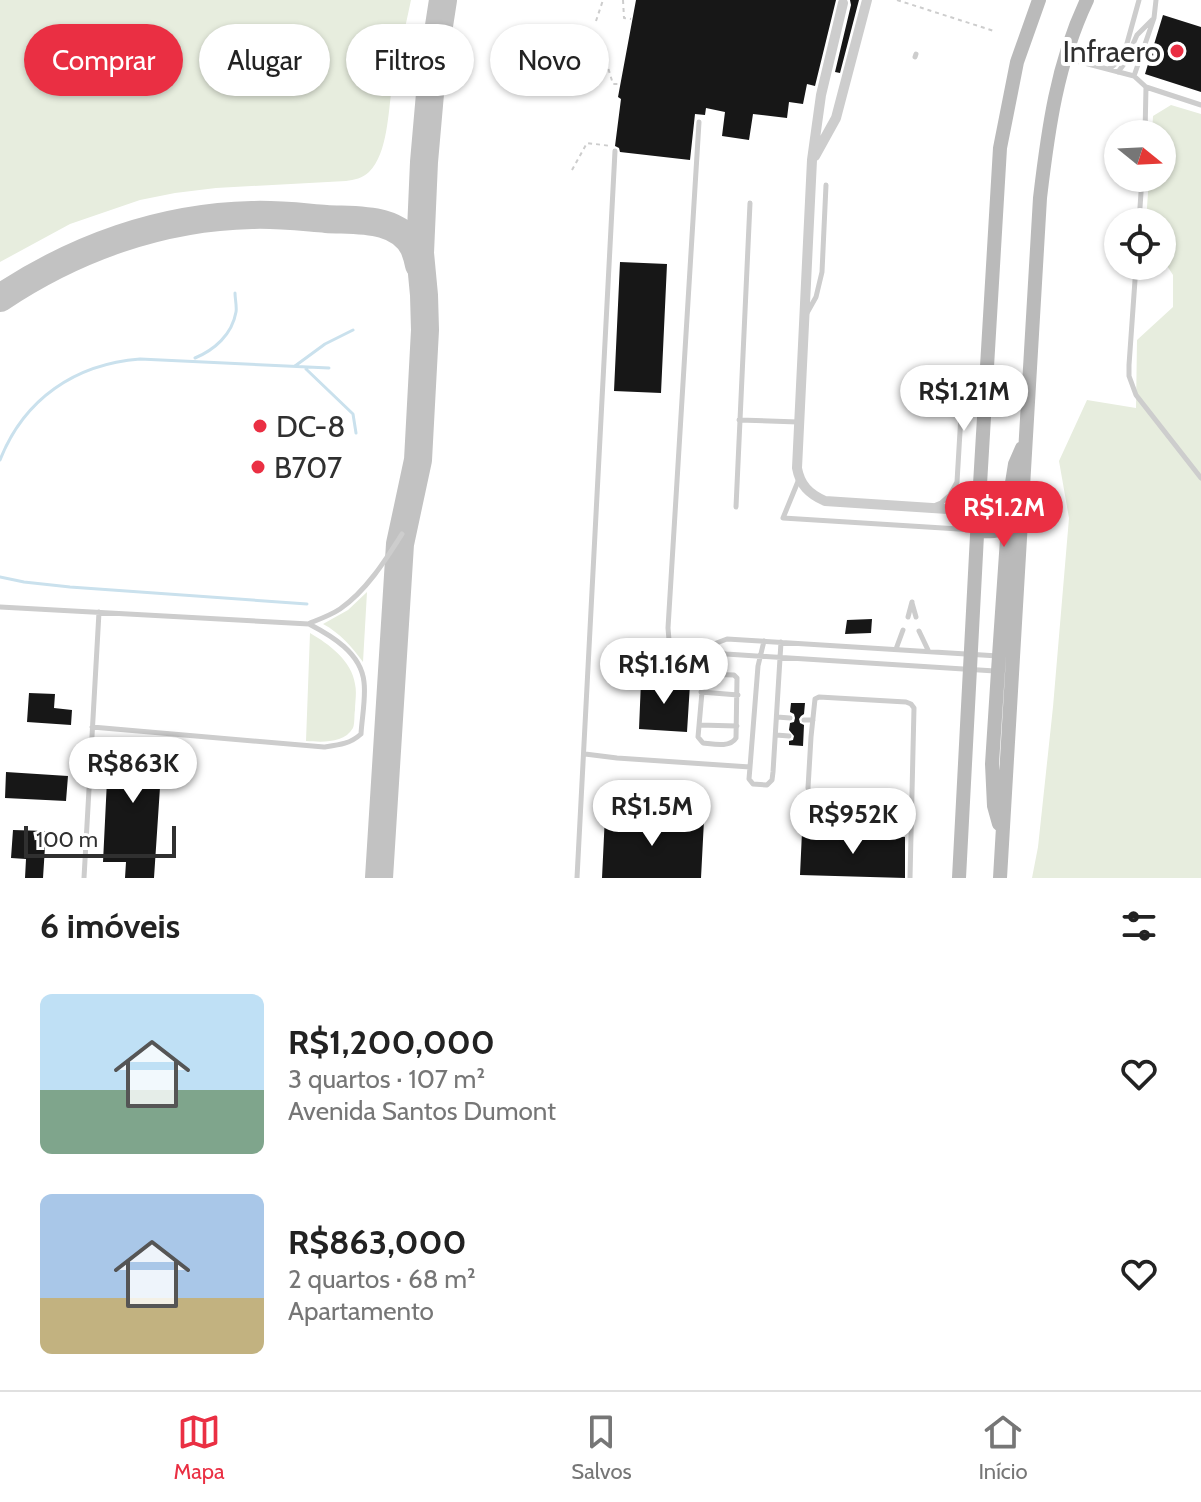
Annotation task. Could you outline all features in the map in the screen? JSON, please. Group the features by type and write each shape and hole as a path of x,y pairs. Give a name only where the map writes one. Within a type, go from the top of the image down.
{"main road":[{"path":"959,878 1000,148 1017,62 1039,0"},
{"path":"1003,836 994,806 992,764 998,664 1007,640 1026,440 1040,198 1050,119 1064,57 1087,0"},
{"path":"1000,878 1008,517 1015,464 1026,440"},
{"path":"977,530 998,531 1008,517"}],"street":[{"path":"812,160 836,118 867,0"},
{"path":"843,3 821,95 812,160 797,468 799,478 805,489 825,501 978,511"}],"lane":[{"path":"1109,69 1119,61 1126,47 1139,0"},
{"path":"1134,76 1154,18 1156,0"},
{"path":"1118,72 1137,35 1154,18"},
{"path":"1064,57 1134,76 1146,87 1201,105"},
{"path":"1145,120 1146,87"},
{"path":"699,122 669,640 675,647 706,647 726,654 760,657 969,669 998,664"},
{"path":"577,878 615,151"},
{"path":"804,318 816,297 822,272 826,185"},
{"path":"736,507 750,203"},
{"path":"1135,280 1129,365 1131,385 1201,478"},
{"path":"927,507 941,503 957,482 962,398"},
{"path":"739,420 799,422"},
{"path":"799,478 783,518 977,530"},
{"path":"309,624 339,610 349,601 372,577 402,534"},
{"path":"908,617 912,602 916,617"},
{"path":"0,607 309,624 346,648 360,668 364,682 361,734 344,745 324,747 92,727"},
{"path":"84,878 99,612"},
{"path":"896,649 903,630"},
{"path":"919,631 929,651"},
{"path":"706,647 727,639 764,641 970,653 998,664"},
{"path":"764,641 749,779 753,784 767,785 772,780 773,772 781,642"},
{"path":"703,674 734,675 737,678 737,726 733,743 703,743 698,737 701,692 703,674 706,647"},
{"path":"701,692 738,695"},
{"path":"910,801 810,792 815,699 906,702 914,708 910,878"},
{"path":"777,717 790,718"},
{"path":"804,720 813,720"},
{"path":"699,725 737,726"},
{"path":"776,735 789,736"},
{"path":"803,737 811,737"},
{"path":"585,754 750,767"}],"path":[{"path":"596,21 603,0"},
{"path":"623,0 624,18 631,19"},
{"path":"897,0 994,31"},
{"path":"609,71 613,84 620,84"},
{"path":"572,170 587,143 606,145"}],"green space":[{"path":"0,0 411,0 406,24 346,24 346,96 391,96 384,143 375,164 364,176 346,181 216,188 140,200 70,224 0,262"},
{"path":"1171,105 1201,114 1201,878 1032,878 1053,707 1069,518 1059,461 1087,400 1136,408 1137,340 1173,307 1176,208 1147,208 1148,192 1176,192 1176,120 1153,120 1153,116"},
{"path":"367,592 363,662 345,641 323,624 348,610"},
{"path":"310,633 338,654 353,676 356,690 354,726 344,737 325,742 306,741"}],"building":[{"path":"636,0 836,0 815,86 807,84 803,104 789,102 787,118 753,114 749,140 722,136 725,112 706,108 705,115 695,114 690,160 620,152 615,146 621,99 618,97"},
{"path":"850,0 859,0 840,73 835,72"},
{"name":"Infraero","path":"1163,15 1201,27 1201,92 1145,74"},
{"path":"620,262 667,264 661,393 614,391"},
{"path":"872,619 871,633 845,634 847,620"},
{"path":"641,681 690,684 687,732 639,729"},
{"path":"29,693 55,694 54,708 72,710 71,725 27,722"},
{"path":"791,703 805,703 804,714 799,719 804,725 803,746 789,745 794,736 789,730 790,723 795,718 790,712"},
{"path":"109,739 163,742 154,878 125,878 126,862 103,862"},
{"path":"6,772 68,776 66,801 5,798"},
{"path":"605,815 704,820 701,878 602,878"},
{"path":"13,830 46,831 43,878 25,878 26,859 11,858"},
{"path":"802,832 905,837 905,878 800,875"}],"waterway":[{"path":"195,358 209,351 231,328 236,312 235,293"},
{"path":"295,366 325,344 353,330"},
{"path":"0,460 10,438 38,403 55,388 94,368 140,359 329,368"},
{"path":"306,369 353,414 356,433"},
{"path":"0,577 70,587 307,604"}],"taxiway":[{"path":"379,878 400,544 418,460 425,330 420,253 424,162 432,71 443,0"},
{"path":"0,298 58,264 120,238 218,217 271,215 375,222 398,230 407,238 419,265"}],"place":[{"name":"Infraero","path":"1177,51"},
{"name":"DC-8","path":"260,426"},
{"name":"B707","path":"258,467"}]}
